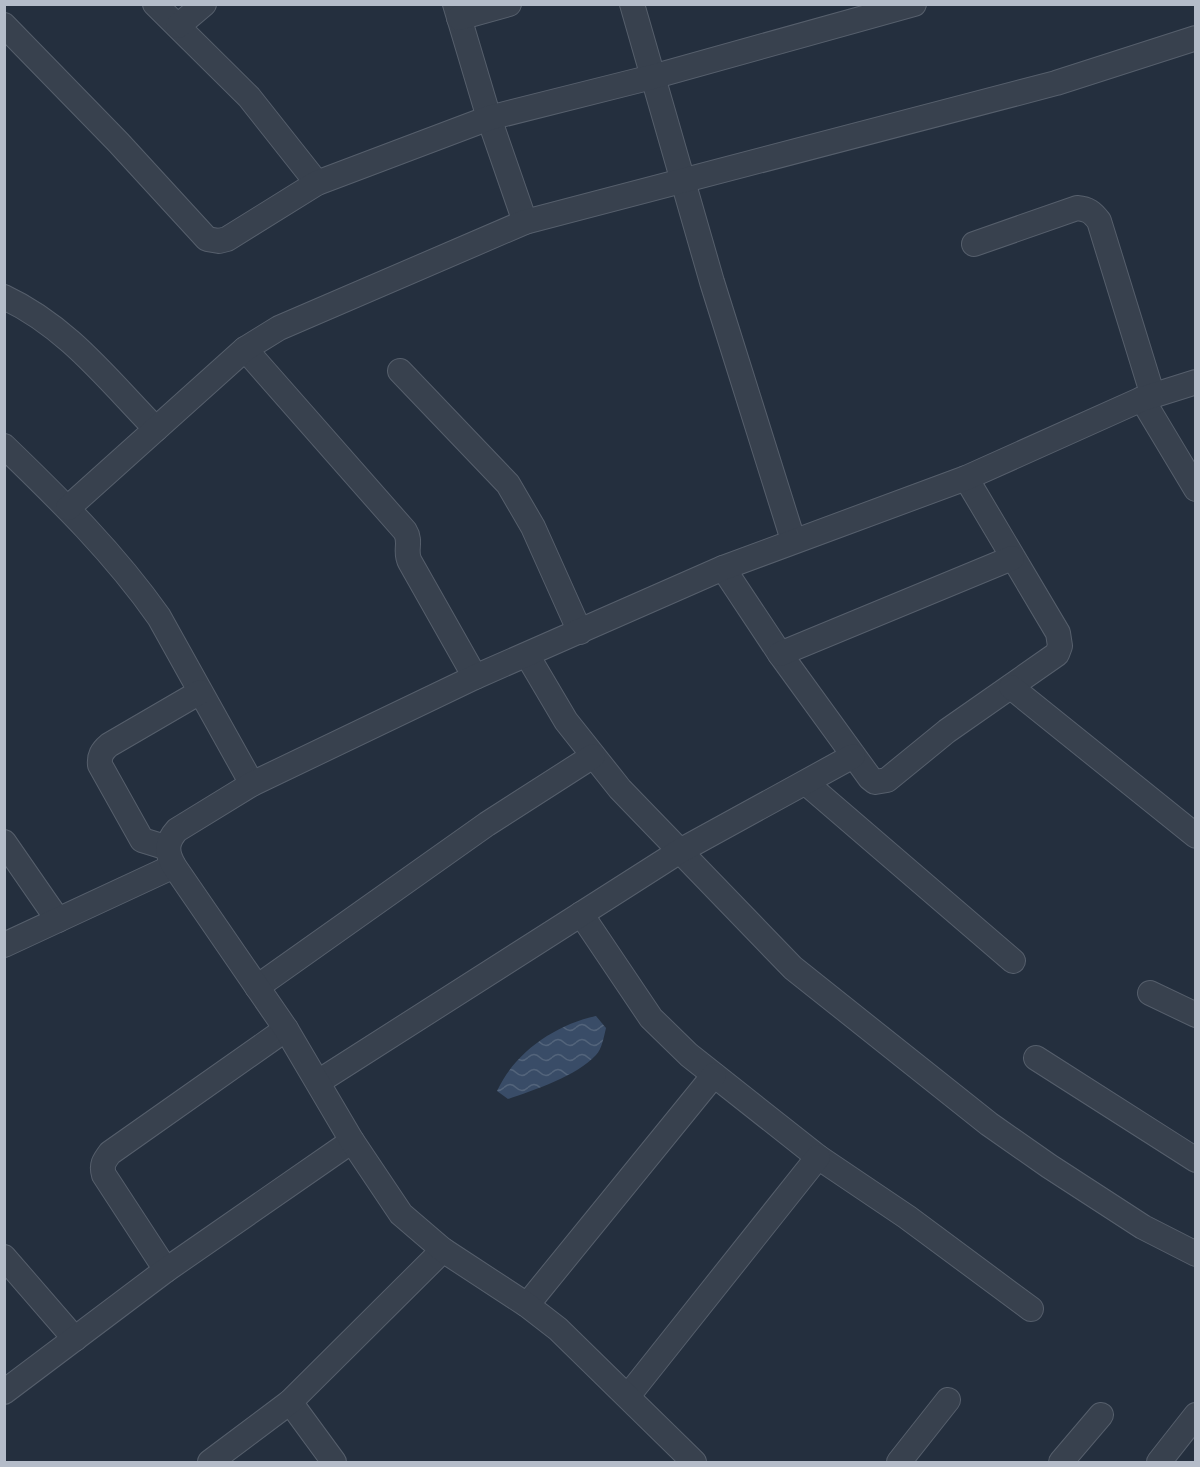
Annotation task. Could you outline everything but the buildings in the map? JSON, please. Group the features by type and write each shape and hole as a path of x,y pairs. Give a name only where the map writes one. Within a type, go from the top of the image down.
{"street":[{"path":"4,10 11,4"},
{"path":"155,4 249,97 317,183"},
{"path":"178,26 204,4"},
{"path":"509,4 457,11 489,118 525,222"},
{"path":"632,4 681,179 793,540"},
{"path":"4,25 118,142 207,238 219,241 227,239 317,183 489,118 652,77 914,4"},
{"path":"68,508 245,350 279,328 525,222 681,179 1056,83 1196,38"},
{"path":"974,243 1077,208 1087,209 1094,214 1099,221 1147,398 1196,489"},
{"path":"4,297 30,309 60,330 156,429"},
{"path":"245,350 405,531 410,542 408,557 475,676"},
{"path":"400,371 508,484 533,527 580,632"},
{"path":"171,857 169,840 177,830 252,784 475,676 527,656 723,568 793,540 966,478 1147,398 1196,382"},
{"path":"5,446 68,508 121,565 147,599 252,784"},
{"path":"723,568 780,654 853,756 875,782 887,780 947,731 1057,654 1060,646 1058,633 966,478"},
{"path":"780,654 1012,558"},
{"path":"527,656 552,700 593,756 680,851 793,968 857,1021 1048,1166 1143,1227 1196,1254"},
{"path":"1011,687 1196,836"},
{"path":"200,692 102,750 100,765 142,840 171,857 286,1029 352,1141 401,1214 443,1250 527,1305 558,1329 694,1462"},
{"path":"256,987 487,824 593,756"},
{"path":"318,1082 680,851 853,756"},
{"path":"806,783 1013,961"},
{"path":"4,842 58,920"},
{"path":"4,945 58,920 171,857"},
{"path":"581,914 651,1018 680,1048 818,1157 908,1217 1031,1309"},
{"path":"1150,993 1196,1015"},
{"path":"166,1270 104,1175 102,1167 104,1160 110,1153 286,1029"},
{"path":"1036,1058 1196,1160"},
{"path":"527,1305 714,1075"},
{"path":"4,1392 166,1270 352,1141"},
{"path":"628,1396 818,1157"},
{"path":"210,1462 290,1402 443,1250"},
{"path":"4,1257 75,1339"},
{"path":"899,1462 948,1400"},
{"path":"290,1402 334,1462"},
{"path":"1061,1462 1101,1415"},
{"path":"1160,1462 1196,1415"}],"water":[{"path":"596,1016 606,1028 600,1049 588,1063 555,1082 508,1099 497,1091 514,1064 538,1042 566,1026"}]}
